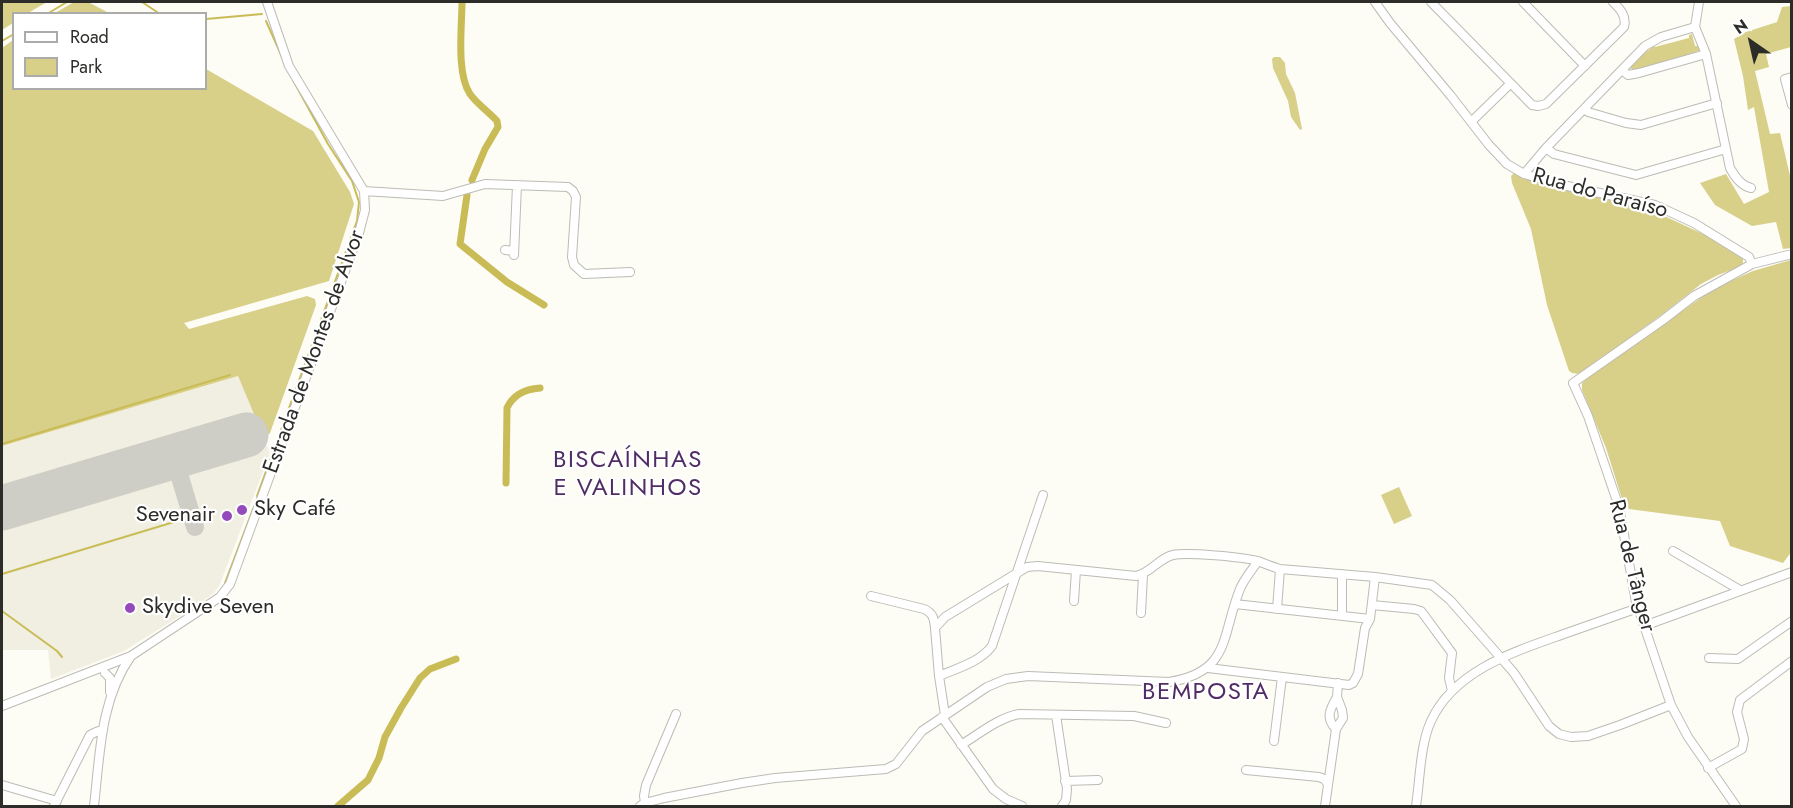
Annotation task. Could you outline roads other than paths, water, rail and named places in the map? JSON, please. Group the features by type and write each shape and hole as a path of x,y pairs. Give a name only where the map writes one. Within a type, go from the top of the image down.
{"street":[{"path":"267,2 289,66 364,191 443,196 485,184 568,187 576,197 572,257 574,265 584,274 630,272"},
{"name":"Rua do Paraíso","path":"1375,2 1471,123 1507,164 1524,174 1563,185 1655,205 1694,223 1749,257 1752,264"},
{"path":"1431,2 1510,84 1532,105 1538,106 1546,104 1624,27 1626,21 1624,15 1613,2"},
{"path":"1523,2 1585,66"},
{"path":"1699,2 1695,27 1706,54 1730,168 1734,176 1746,187 1751,188"},
{"path":"1524,174 1546,148 1653,40 1695,27"},
{"path":"1622,70 1629,75 1706,54"},
{"path":"1791,77 1785,79 1791,105"},
{"path":"1471,123 1510,84"},
{"path":"1585,109 1588,112 1626,123 1641,125 1717,103"},
{"path":"1546,148 1554,154 1636,175 1726,149"},
{"path":"511,252 517,185"},
{"name":"Estrada de Montes de Alvor","path":"94,807 102,730 119,675 131,656 220,597 230,584 358,233 365,210 364,191"},
{"path":"1752,264 1791,254"},
{"name":"Rua de Tânger","path":"1736,807 1688,737 1671,705 1638,608 1618,507 1588,416 1573,383 1694,296 1752,264"},
{"path":"939,676 986,654 992,646 1043,495"},
{"path":"1673,551 1740,590"},
{"path":"936,628 945,617 1027,567 1038,566 1136,576 1143,575 1171,555 1211,556 1258,561 1280,569 1375,577 1432,585 1450,600 1514,673 1549,726 1559,734 1571,737 1588,736 1671,705"},
{"path":"676,714 646,785 643,805 690,792 775,778 886,769 896,764 922,731 987,687 1017,677 1169,682 1197,675 1208,668 1222,648 1240,587 1258,561"},
{"path":"1277,609 1280,569"},
{"path":"1074,601 1076,570"},
{"path":"1644,626 1791,572"},
{"path":"1342,574 1342,615"},
{"path":"1141,614 1143,575"},
{"path":"1208,668 1353,683 1356,680 1362,639 1370,619 1375,577"},
{"path":"871,596 931,612 936,628 944,716 961,745 993,789 1022,807"},
{"path":"1235,604 1370,619"},
{"path":"1372,605 1421,611 1452,653 1449,678 1452,691"},
{"path":"1416,807 1425,737 1431,721 1452,691 1501,658 1638,608"},
{"path":"1709,658 1738,659 1791,621"},
{"path":"2,706 94,669 105,669 131,656"},
{"path":"1708,768 1742,749 1744,739 1737,712 1740,700 1791,661"},
{"path":"105,669 119,675"},
{"path":"105,669 111,683 109,702"},
{"path":"1274,741 1282,677"},
{"path":"1325,807 1336,729 1330,724 1329,710 1337,697 1338,683"},
{"path":"961,745 1010,716 1019,714 1134,716 1166,723"},
{"path":"1056,715 1065,781 1066,800 1062,807"},
{"path":"2,785 56,804 90,735 102,730"},
{"path":"1246,770 1319,777 1328,784"},
{"path":"1065,781 1098,780"}],"waterway":[{"path":"50,12 67,2"},
{"path":"142,2 157,12"},
{"path":"462,2 461,62 466,85 473,98 497,121 498,127 485,149 472,180"},
{"path":"207,19 262,14"},
{"path":"266,21 283,59"},
{"path":"2,41 12,35"},
{"path":"257,496 357,221 359,202 352,181 328,144 293,80"},
{"path":"467,195 460,244 507,282 544,305"},
{"path":"2,444 230,375"},
{"path":"506,483 507,408 520,394 540,388"},
{"path":"225,583 253,509"},
{"path":"2,574 174,522"},
{"path":"2,611 62,657"},
{"path":"338,806 368,780 379,758 385,737 420,678 430,669 456,659"}],"place":[{"name":"Sky Café","path":"242,510"},
{"name":"Sevenair","path":"227,516"},
{"name":"Skydive Seven","path":"130,608"}],"district":[{"name":"BISCAÍNHAS E VALINHOS","path":"628,475"},
{"name":"BEMPOSTA","path":"1206,693"}]}
